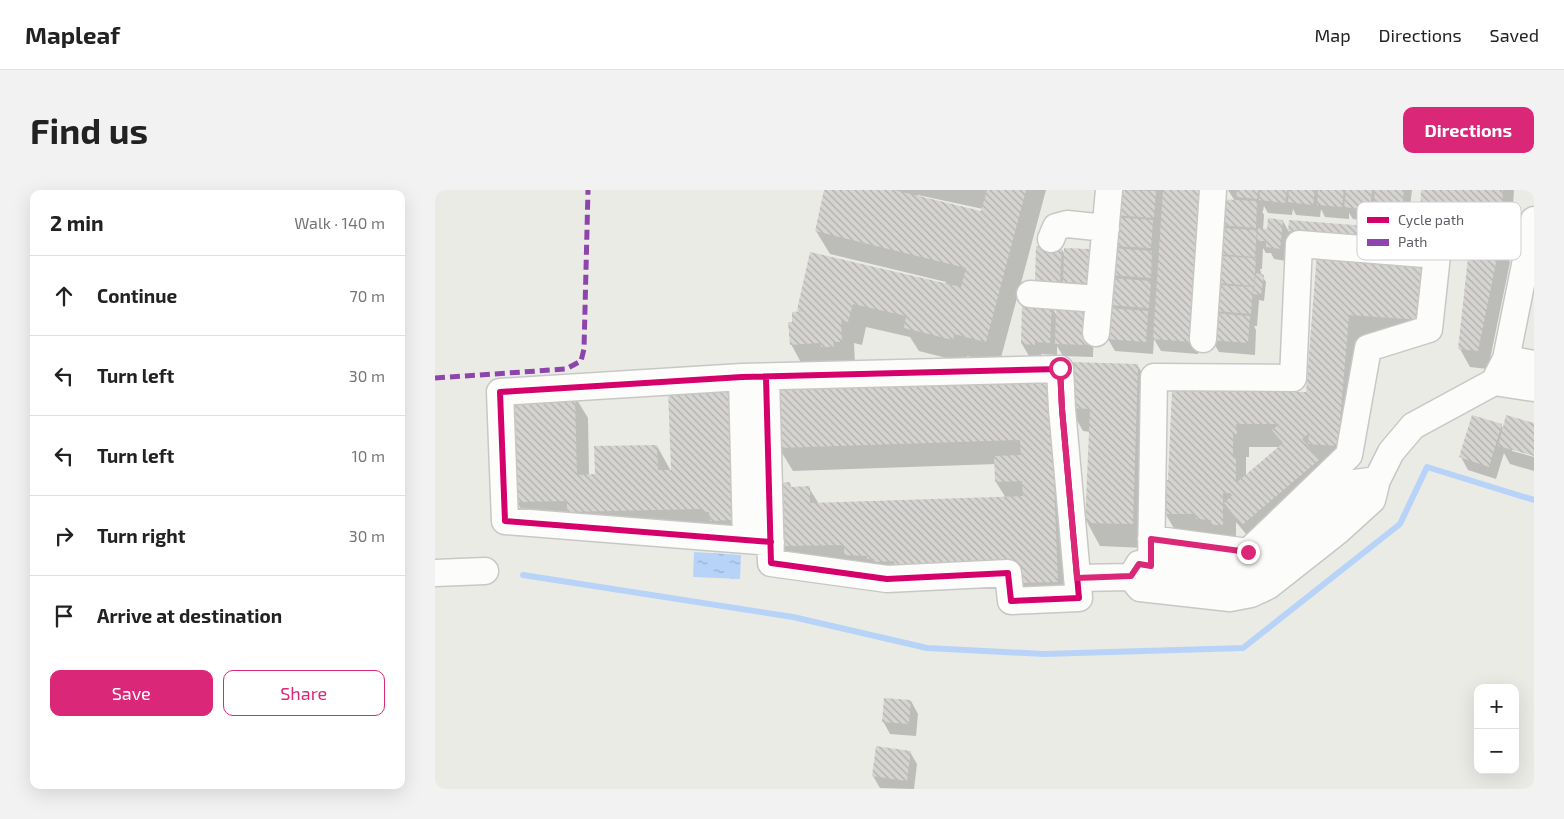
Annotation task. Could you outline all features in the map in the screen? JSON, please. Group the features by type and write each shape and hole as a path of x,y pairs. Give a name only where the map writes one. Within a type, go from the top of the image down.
{"street":[{"path":"1096,332 1109,190"},
{"path":"1203,339 1213,190"},
{"path":"1357,249 1299,244 1293,378 1154,378 1151,539 1141,571 1140,588 1230,598 1251,594 1268,586 1339,530 1372,500 1377,480 1391,452 1413,426 1494,382 1523,326 1534,220"},
{"path":"1051,239 1056,228 1067,224 1106,228"},
{"path":"1151,539 1248,552 1349,455 1368,348 1429,329 1436,260"},
{"path":"1030,294 1099,299"},
{"path":"1506,358 1534,364"},
{"path":"754,377 758,541 771,564 887,579 1008,573 1011,601 1079,598 1060,368 754,377 501,392 505,521 758,541"},
{"path":"1494,382 1534,388"},
{"path":"1077,578 1141,571"},
{"path":"435,573 485,572"}],"water":[{"path":"694,552 741,555 740,579 693,577"}],"building":[{"path":"824,190 894,190 981,211 987,190 1026,190 986,342 954,334 953,340 904,328 906,316 853,304 848,322 841,320 842,342 833,342 834,347 821,347 820,343 790,345 788,322 792,322 792,312 804,311 797,310 810,252 961,287 966,268 815,231"},
{"path":"1116,190 1156,191 1154,218 1114,215"},
{"path":"1163,190 1202,190 1192,342 1153,339"},
{"path":"1237,190 1258,190 1257,199 1236,197"},
{"path":"1260,190 1287,190 1285,203 1259,200"},
{"path":"1289,190 1315,190 1313,205 1288,202"},
{"path":"1318,190 1344,190 1342,207 1317,205"},
{"path":"1346,190 1372,190 1371,202 1357,202 1357,208 1344,207"},
{"path":"1375,190 1404,190 1403,202 1374,202"},
{"path":"1421,190 1503,190 1502,202 1421,202"},
{"path":"1220,199 1257,201 1256,228 1218,225"},
{"path":"1114,217 1153,220 1151,248 1112,246"},
{"path":"1268,218 1283,220 1280,249 1266,247 1266,241 1257,241 1258,228 1267,229"},
{"path":"1289,220 1357,225 1357,236 1288,231"},
{"path":"1220,228 1257,230 1255,257 1218,254"},
{"path":"1036,246 1062,247 1060,282 1035,281"},
{"path":"1064,248 1090,249 1088,283 1063,282"},
{"path":"1113,248 1152,251 1151,278 1111,275"},
{"path":"1317,252 1357,255 1357,260 1430,261 1421,320 1349,315 1338,446 1308,444 1309,433 1302,439 1319,460 1242,525 1224,503 1232,495 1230,493 1223,493 1223,525 1211,525 1211,520 1196,519 1196,514 1164,514 1164,480 1168,480 1172,390 1306,392","holes":["1236,424 1279,424 1272,430 1283,443 1236,483 1236,458 1233,458 1233,434 1237,434"]},
{"path":"1219,256 1256,258 1254,286 1217,283"},
{"path":"1468,260 1497,260 1478,351 1458,349"},
{"path":"1256,273 1264,275 1261,295 1253,294"},
{"path":"1111,278 1151,281 1149,308 1109,305"},
{"path":"1215,285 1253,287 1251,314 1214,311"},
{"path":"1022,303 1052,304 1050,343 1035,342 1035,345 1021,344"},
{"path":"1056,306 1088,307 1087,345 1055,344"},
{"path":"1109,308 1148,311 1146,342 1106,339"},
{"path":"1213,313 1250,316 1248,343 1211,340"},
{"path":"1070,362 1138,364 1133,524 1085,523 1090,409 1068,408"},
{"path":"1050,377 1058,582 1017,583 1016,562 895,566 894,561 875,562 874,559 867,559 867,556 844,555 844,545 781,546 778,483 790,482 791,487 810,486 810,503 1023,496 1022,481 995,482 994,456 1021,455 1020,440 778,448 776,387"},
{"path":"732,388 736,520 710,521 709,512 703,512 703,509 567,512 567,501 516,502 510,395 575,394 577,475 595,474 594,446 657,445 658,470 671,470 668,390"},
{"path":"1472,415 1502,424 1489,467 1459,457"},
{"path":"1506,415 1534,423 1534,456 1498,446"},
{"path":"884,698 911,700 909,724 882,722"},
{"path":"876,746 911,751 907,781 872,776"}],"waterway":[{"path":"523,575 793,617 927,648 1044,654 1243,648 1400,524 1427,467 1534,500"}],"marked path":[{"path":"435,378 566,369 581,361 584,349 588,190"}],"cycle path":[{"path":"766,377 771,563 887,579 1008,573 1011,601 1079,598 1060,369 742,377 500,392 505,521 771,542"}],"route":[{"path":"1060,368 1077,578 1131,576 1139,564 1151,566 1151,539 1248,552"}]}
